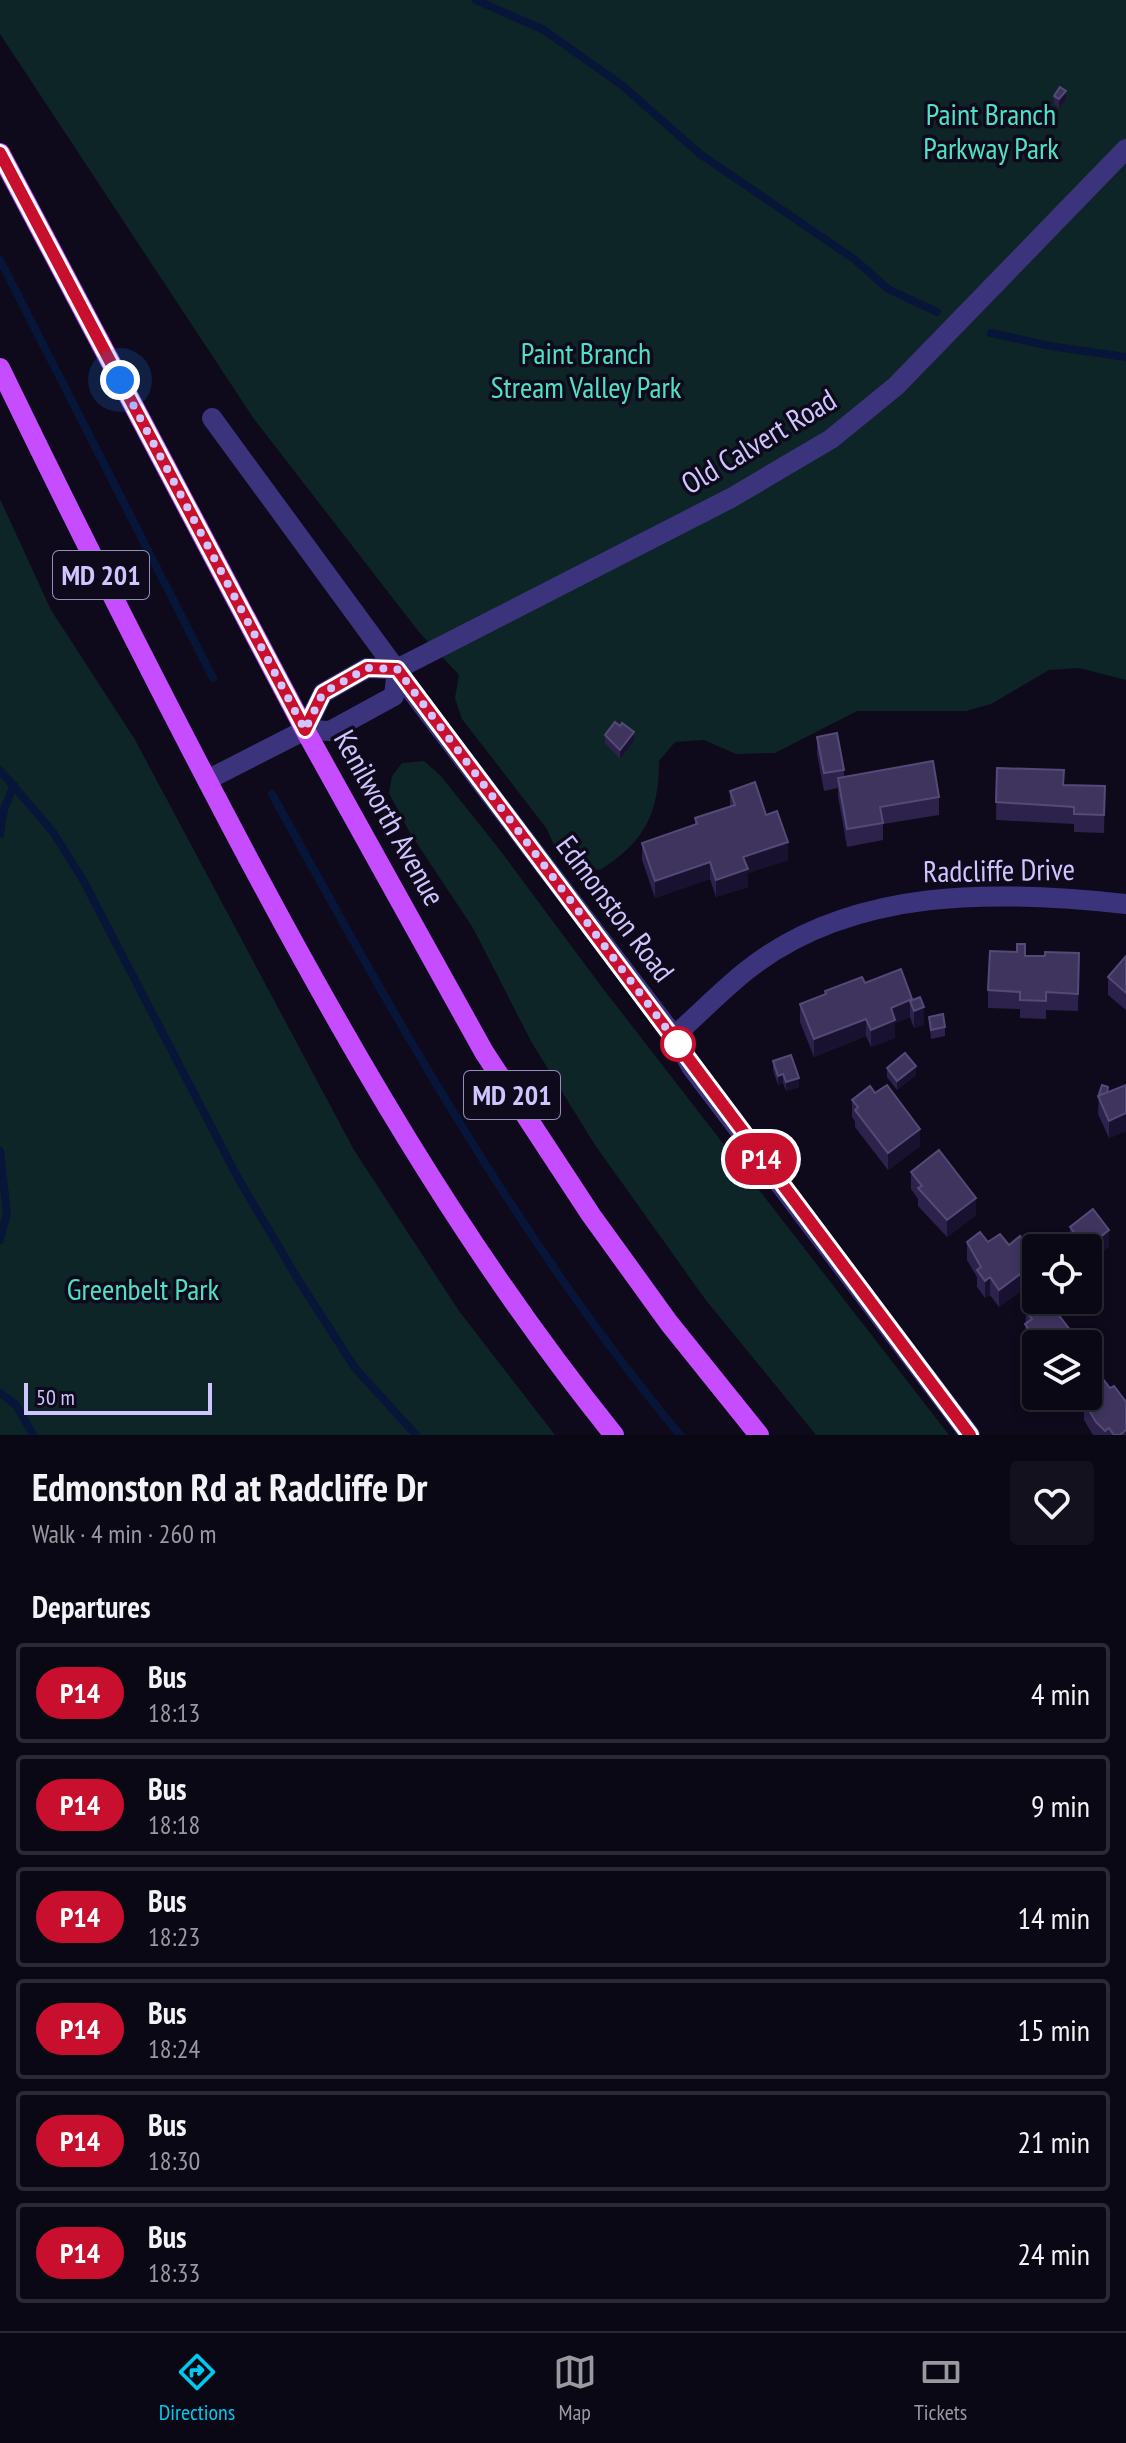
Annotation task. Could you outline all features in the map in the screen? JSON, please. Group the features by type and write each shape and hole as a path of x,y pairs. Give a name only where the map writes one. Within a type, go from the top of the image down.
{"main road":[{"name":"Kenilworth Avenue","path":"0,153 305,730 484,1052 600,1227 669,1323 759,1435"},
{"name":"MD 201","path":"0,368 207,780 300,957 380,1098 535,1332 614,1435"}],"street":[{"name":"Old Calvert Road","path":"305,730 323,693 367,668 397,669 731,498 831,439 922,361 1126,149"},
{"name":"Edmonston Road","path":"212,418 674,1036 692,1068 970,1435"},
{"path":"207,780 305,730 330,731 394,696 397,669"},
{"name":"Radcliffe Drive","path":"674,1036 747,970 815,929 861,913 960,897 1050,895 1126,904"}],"green space":[{"name":"Paint Branch Stream Valley Park","path":"0,0 1126,0 1126,680 1079,668 1049,670 991,704 966,711 857,711 775,753 736,754 704,740 675,742 659,761 652,811 638,837 600,870 572,865 557,852 547,829 462,719 455,698 459,675 419,632 254,419 0,34"},
{"name":"Greenbelt Park","path":"0,499 51,610 134,738 354,1150 459,1311 555,1435 0,1435"},
{"path":"424,761 440,775 496,845 601,986 949,1435 816,1435 705,1299 595,1145 532,1043 473,928 410,833 389,793 392,776 402,763"}],"building":[{"path":"1060,87 1066,91 1059,99 1054,96"},
{"path":"615,722 634,732 620,750 605,735"},
{"path":"837,733 844,770 824,773 817,737"},
{"path":"933,761 939,797 880,807 883,823 847,829 838,778"},
{"path":"997,768 1064,770 1063,785 1105,786 1104,815 1074,814 1074,807 996,802"},
{"path":"755,782 766,815 777,811 788,842 743,857 748,869 716,880 710,862 655,881 642,843 697,824 695,818 735,805 730,791"},
{"path":"1017,944 1025,944 1025,956 1045,956 1045,952 1079,953 1078,994 1046,992 1046,1001 1020,1000 1020,992 988,990 990,951 1017,952"},
{"path":"1126,956 1126,993 1108,977"},
{"path":"901,969 912,999 891,1008 895,1020 871,1030 866,1019 814,1039 800,1004 862,977 865,983"},
{"path":"920,997 924,1007 914,1011 910,1001"},
{"path":"943,1014 945,1027 931,1030 929,1017"},
{"path":"905,1053 916,1066 897,1081 887,1068"},
{"path":"791,1055 799,1078 786,1082 783,1074 778,1076 773,1061"},
{"path":"887,1085 920,1129 888,1153 855,1110 858,1107 852,1100 870,1086 875,1093"},
{"path":"1102,1085 1108,1087 1107,1093 1101,1095 1099,1094"},
{"path":"1126,1085 1126,1113 1109,1121 1098,1096"},
{"path":"939,1150 976,1198 947,1220 918,1188 922,1186 911,1172"},
{"path":"1093,1209 1109,1230 1102,1235 1075,1234 1070,1227"},
{"path":"980,1232 988,1242 1000,1234 1009,1245 1020,1236 1022,1273 999,1290 990,1277 985,1281 977,1270 981,1267 967,1242"},
{"path":"1028,1314 1058,1314 1070,1330 1029,1330 1025,1324 1032,1319"},
{"path":"1102,1378 1110,1388 1114,1386 1126,1402 1126,1430 1114,1435 1109,1428 1105,1431 1089,1410 1102,1410"}],"waterway":[{"path":"476,0 544,30 623,86 700,154 854,259 888,289 937,312"},
{"path":"0,260 213,678"},
{"path":"991,333 1050,346 1126,357"},
{"path":"0,770 53,832 83,880 238,1178 299,1281 355,1368 416,1435"},
{"path":"0,834 4,809 14,785"},
{"path":"272,794 412,1043 511,1205 621,1360 680,1435"},
{"path":"0,1151 7,1213 0,1240"},
{"path":"0,1393 16,1405 33,1435"}],"bus line":[{"name":"P14","path":"0,153 305,730 323,693 367,668 397,669 674,1036 692,1068 970,1435"}],"route":[{"path":"120,380 305,730 323,693 367,668 397,669 678,1044"}],"park label":[{"name":"Paint Branch Parkway Park","path":"991,132"}]}
